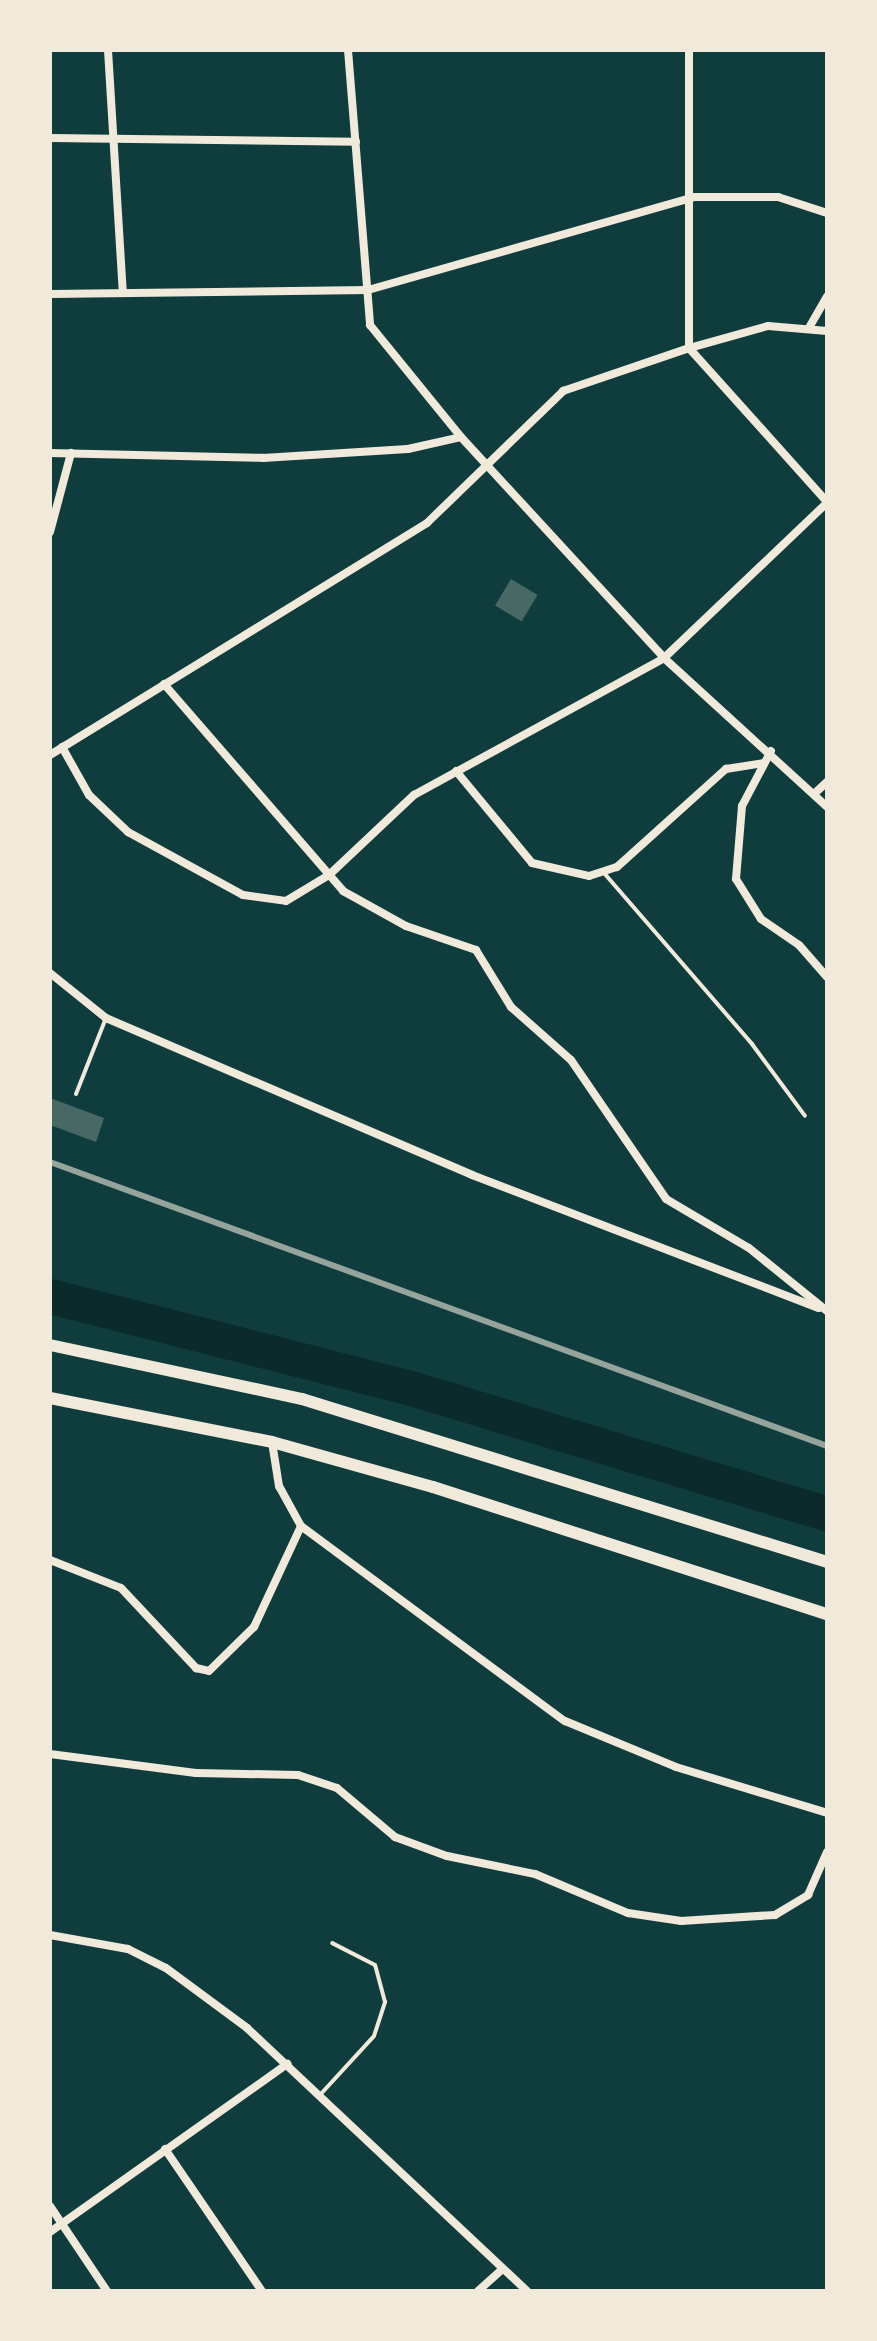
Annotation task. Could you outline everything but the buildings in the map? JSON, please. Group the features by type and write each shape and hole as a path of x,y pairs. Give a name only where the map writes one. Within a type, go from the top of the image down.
{"highway":[{"path":"50,1346 302,1399 827,1562"},
{"path":"50,1398 272,1442 827,1614"}],"street":[{"path":"108,50 124,293"},
{"path":"348,50 370,325 461,437 664,658 772,751 827,807"},
{"path":"62,746 90,795 128,832 243,895 286,901 330,875 395,809 456,771 664,658 827,502 690,348 694,197 689,50"},
{"path":"50,138 356,142"},
{"path":"50,294 368,290 694,197 778,197 827,214"},
{"path":"810,326 827,297"},
{"path":"50,755 428,523 486,460 562,390 768,326 810,326 827,331"},
{"path":"50,453 263,458 408,450 461,437"},
{"path":"50,532 71,452"},
{"path":"164,684 343,890 406,926 476,950 511,1007 570,1060 666,1199 749,1248 827,1311"},
{"path":"772,751 742,806 736,879 761,919 800,945 827,977"},
{"path":"456,771 532,863 560,874 604,873 726,770 762,764"},
{"path":"814,794 827,782"},
{"path":"50,974 106,1018 472,1175 827,1311"},
{"path":"272,1442 278,1486 301,1526 565,1721 676,1767 827,1813"},
{"path":"50,1560 121,1588 196,1668 209,1671 254,1627 301,1526"},
{"path":"50,1754 196,1773 298,1775 337,1788 395,1837 447,1856 534,1874 628,1913 681,1921 776,1916 808,1894 827,1852"},
{"path":"50,1936 101,1942 166,1968 287,2064 500,2271 526,2291"},
{"path":"50,2232 287,2064"},
{"path":"165,2149 262,2291"},
{"path":"50,2206 107,2291"},
{"path":"478,2291 500,2271"}],"lane":[{"path":"604,873 752,1044 805,1116"},
{"path":"76,1094 106,1018"},
{"path":"319,2096 374,2036 385,2002 375,1965 332,1943"}],"waterway":[{"path":"50,1296 414,1389 827,1514"}],"railway":[{"path":"50,1162 827,1446"}]}
